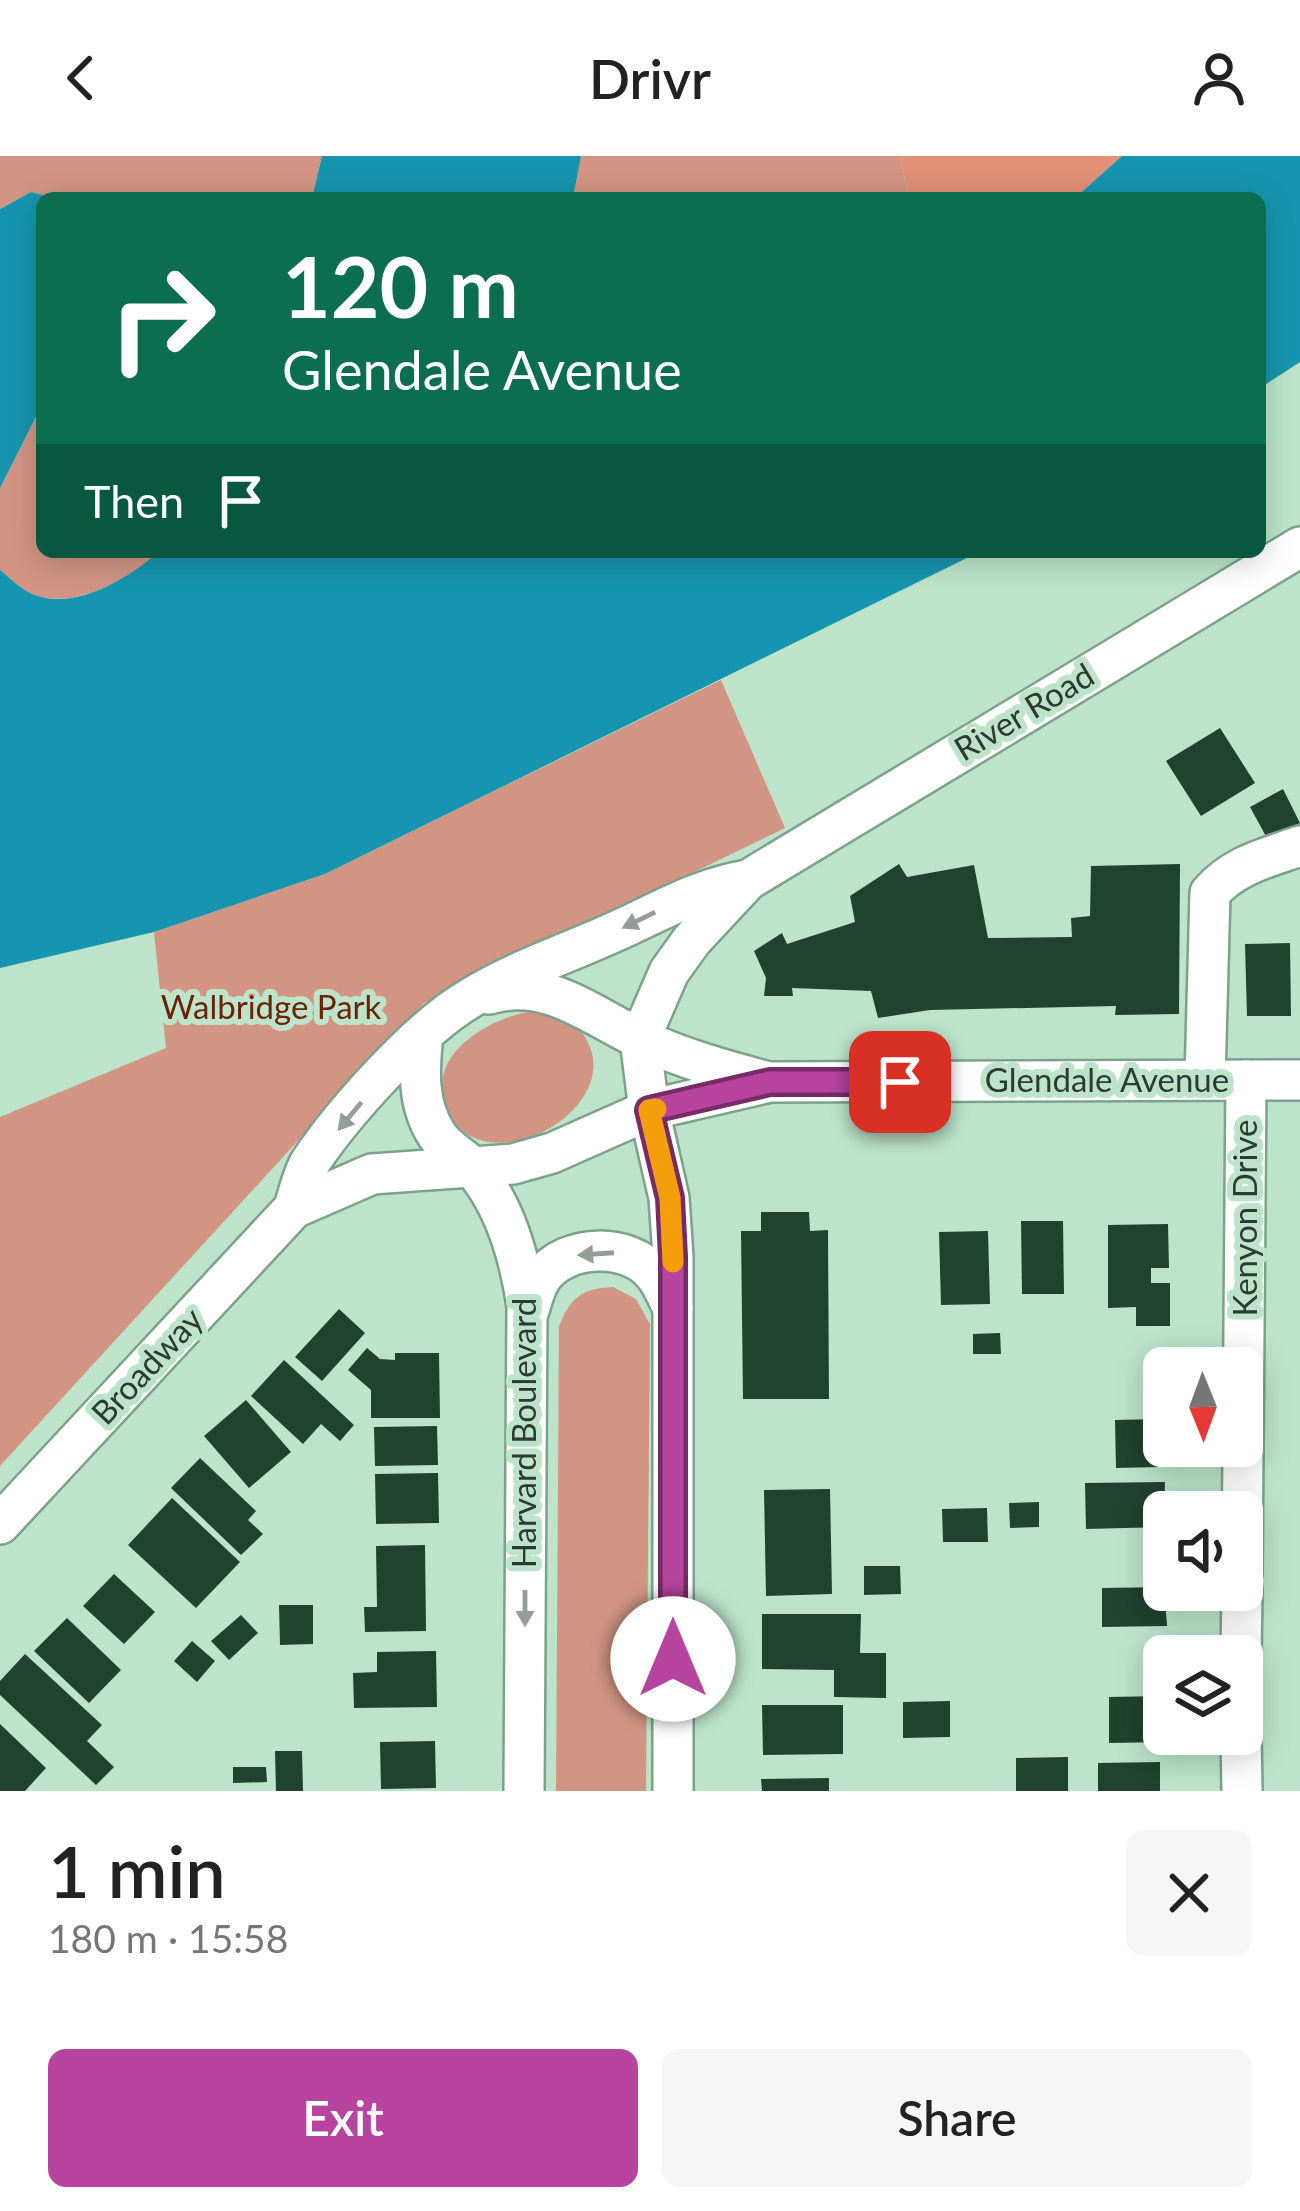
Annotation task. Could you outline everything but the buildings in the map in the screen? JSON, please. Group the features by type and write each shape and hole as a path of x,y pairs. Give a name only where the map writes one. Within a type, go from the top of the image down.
{"street":[{"name":"River Road","path":"640,1039 669,972 748,880 1300,547"},
{"path":"1205,1079 1210,893 1247,864 1300,846"},
{"name":"River Road","path":"423,1035 464,1002 513,974 611,934 704,887 748,880"},
{"name":"Glendale Avenue","path":"464,1002 505,989 544,992 577,1003 640,1039 770,1082"},
{"name":"Harvard Boulevard","path":"423,1035 418,1071 423,1107 437,1136 472,1167 520,1259 527,1317 524,1791"},
{"name":"Broadway","path":"294,1208 307,1168 423,1035"},
{"path":"640,1039 649,1110 670,1198 673,1791"},
{"name":"Kenyon Drive","path":"1243,1491 1246,1080"},
{"name":"Glendale Avenue","path":"649,1110 770,1082 1300,1080"},
{"name":"Broadway","path":"0,1524 294,1208 372,1174 513,1164 552,1153 649,1110"},
{"path":"527,1317 544,1273 573,1257 602,1250 631,1256 653,1272 673,1308"},
{"path":"1241,1755 1242,1791"}],"green space":[{"path":"0,156 322,156 313,192 31,192 0,209"},
{"path":"581,156 900,156 908,192 574,192"},
{"path":"36,417 36,558 151,558 100,590 66,598 32,594 0,570 0,488"},
{"name":"Walbridge Park","path":"721,680 785,828 424,1003 0,1466 0,1117 166,1048 154,932 325,874"},
{"path":"547,1010 571,1017 592,1052 590,1083 577,1106 531,1137 505,1143 480,1140 459,1127 442,1089 452,1056 475,1034 497,1022"},
{"path":"613,1287 636,1299 650,1324 646,1791 556,1791 559,1326 578,1296"}],"shaded area":[{"path":"900,156 1122,156 1082,192 908,192"}],"water":[{"path":"322,156 581,156 574,192 313,192"},
{"path":"1122,156 1300,156 1300,362 1266,384 1266,192 1082,192"},
{"path":"36,193 36,417 0,488 0,209"},
{"path":"151,558 967,558 325,874 154,932 0,968 0,570 32,594 66,599 100,590"}],"slow traffic":[{"path":"656,1109 649,1110 670,1198 673,1262"}],"route":[{"path":"673,1659 673,1257 670,1198 649,1110 770,1082 900,1082"}]}
